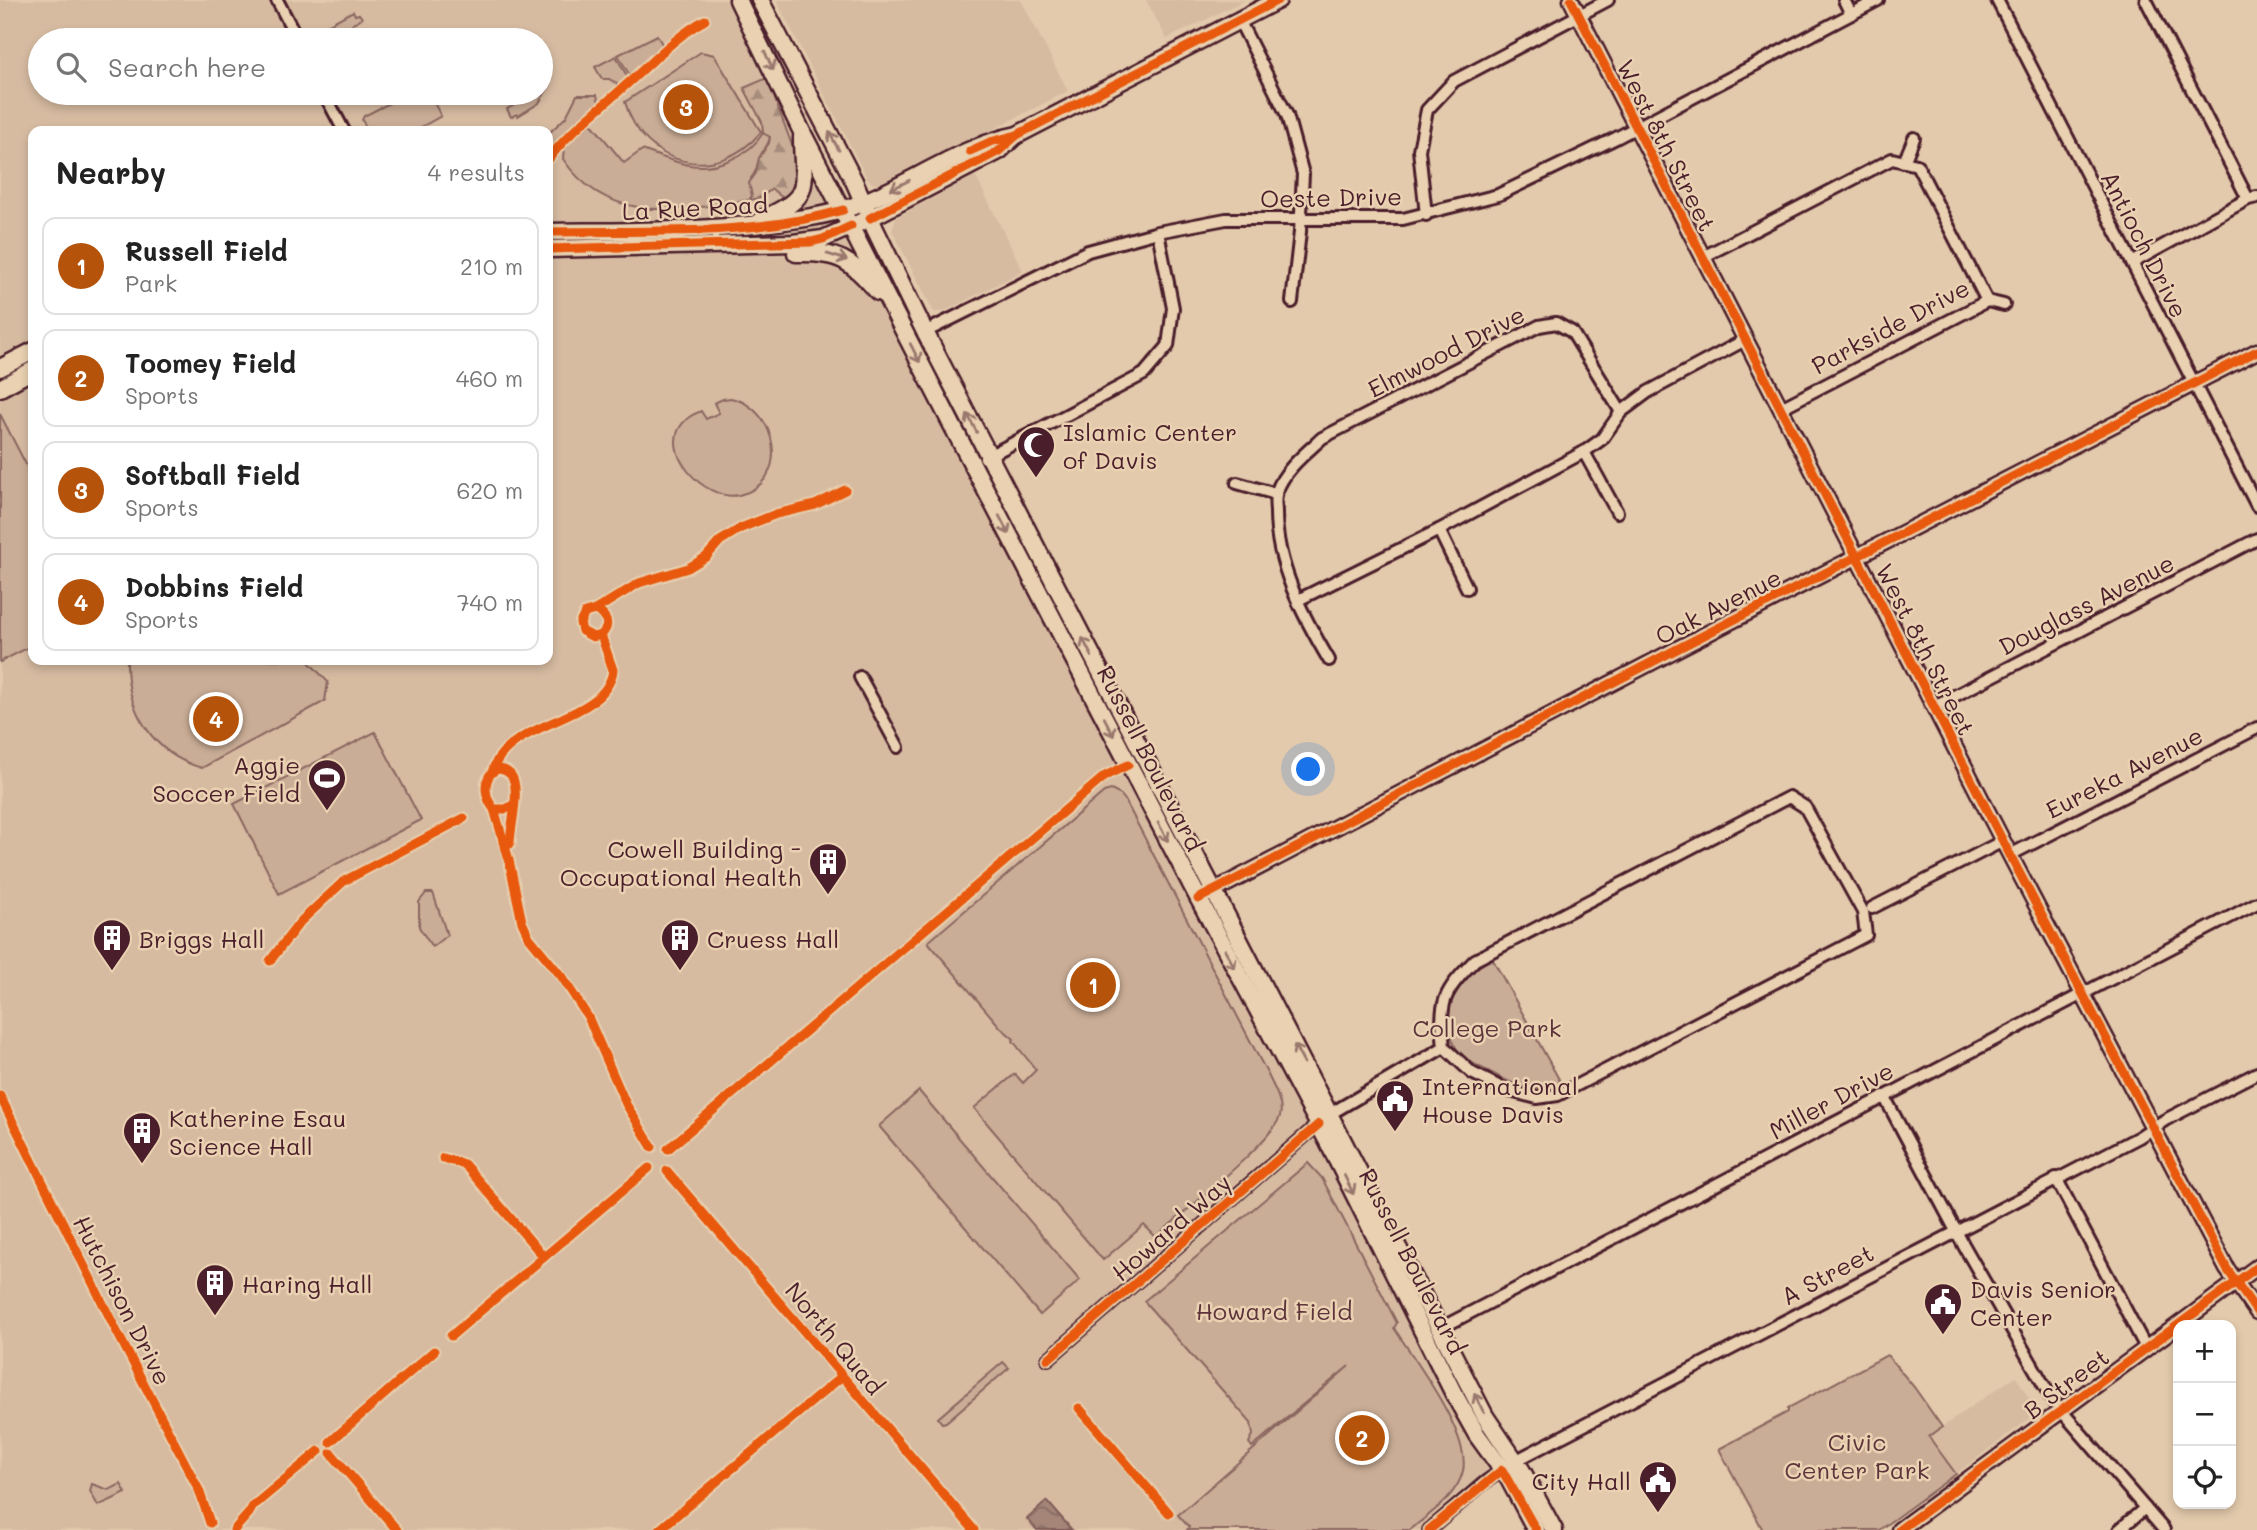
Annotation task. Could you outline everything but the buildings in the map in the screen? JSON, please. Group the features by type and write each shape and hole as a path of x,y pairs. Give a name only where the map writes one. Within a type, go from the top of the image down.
{"main road":[{"name":"Russell Boulevard","path":"738,0 802,131 1128,765 1198,899 1325,1119 1440,1329 1485,1416 1536,1530"},
{"name":"Russell Boulevard","path":"760,0 855,181 925,332 1213,891 1325,1119 1425,1336 1469,1421 1508,1465 1554,1530"},
{"path":"867,210 965,169 964,162 967,158 1278,0"},
{"path":"744,226 787,208 796,200 803,186 806,170 802,131"},
{"path":"867,210 970,150 1010,136"},
{"name":"La Rue Road","path":"553,232 744,226 814,217 843,210 867,210"},
{"name":"La Rue Road","path":"553,249 811,242 851,226 867,210"},
{"path":"722,245 735,254 817,252 837,256 858,268 895,313"},
{"path":"0,368 28,354"},
{"path":"0,388 28,373"},
{"path":"1128,765 1139,768 1152,790 1161,790"}],"street":[{"path":"277,0 292,28"},
{"name":"West 8th Street","path":"1571,0 2153,1128 2236,1282 2257,1312"},
{"path":"1426,215 1419,150 1427,110 1454,82 1608,0"},
{"path":"1844,0 1851,14"},
{"name":"Oeste Drive","path":"925,332 1088,251 1158,232 1226,219 1403,219 1498,195 1636,127 1878,0"},
{"name":"Antioch Drive","path":"1997,0 2257,506"},
{"path":"2132,264 2253,198 2146,0"},
{"path":"1239,20 1287,115 1303,174 1292,302"},
{"path":"330,105 341,126"},
{"path":"1703,257 1892,159 1904,162 1914,138"},
{"name":"Parkside Drive","path":"1781,408 1987,301 1917,165 1904,162"},
{"path":"973,464 1144,374 1168,346 1173,308 1158,232"},
{"path":"1987,301 2004,305"},
{"name":"Elmwood Drive","path":"1276,494 1300,458 1322,438 1539,327 1556,323 1572,332 1621,412"},
{"path":"1298,600 1439,530 1584,452 1602,439 1621,412 1648,392 1745,340"},
{"name":"Oak Avenue","path":"1198,899 2257,351"},
{"path":"1584,452 1617,512"},
{"path":"1237,483 1276,494 1276,534 1283,566 1329,660"},
{"path":"1439,530 1467,588"},
{"name":"Douglass Avenue","path":"1935,706 2257,539"},
{"path":"860,677 898,747"},
{"name":"Eureka Avenue","path":"1872,908 2007,848 2257,728"},
{"path":"1789,797 1805,807 1863,912 1866,935 1558,1095 1538,1098 1506,1090 1472,1073 1444,1047 1444,997 1451,985 1475,960 1789,797"},
{"name":"Miller Drive","path":"1425,1336 2257,903"},
{"path":"1325,1119 1444,1047"},
{"name":"A Street","path":"1429,1530 1508,1465 2257,1073"},
{"path":"1884,1096 1955,1231 2060,1411 2164,1530"},
{"name":"Howard Way","path":"1048,1359 1325,1119"},
{"path":"2056,1178 2146,1348"},
{"name":"B Street","path":"1899,1530 2257,1267"},
{"path":"2119,1530 2145,1508"}],"shaded area":[{"path":"0,0 729,0 1491,1474 1425,1530 0,1530"},
{"path":"776,0 1021,0 1068,91 951,151 881,183 873,184 867,178"},
{"path":"1146,0 1245,0 1167,39"},
{"path":"975,175 1023,271 943,312 934,312 892,230 896,218"},
{"path":"2016,1376 2037,1413 1956,1474 1929,1436"}],"green space":[{"path":"353,11 362,18 352,24 354,28 322,28"},
{"path":"657,35 663,46 630,76 618,55"},
{"path":"701,52 714,55 761,132 743,149 724,159 703,163 683,161 664,154 648,141 634,124 625,102"},
{"path":"616,56 628,78 619,85 609,79 602,79 595,67"},
{"path":"767,78 796,156 797,181 787,198 784,199 772,189 760,198 749,200 752,196 749,183 756,173 759,158 770,137 763,133 762,122 744,88"},
{"path":"577,95 597,95 599,103 553,144 553,129 566,117"},
{"path":"386,105 435,105 441,116 423,126 365,126 362,120 364,116"},
{"path":"514,105 536,105 518,116 517,114 511,117 507,109"},
{"path":"591,123 624,163 642,150 683,164 699,166 721,163 741,155 763,133 770,136 751,178 752,196 749,200 698,207 647,208 624,204 601,195 581,180 563,159 564,147"},
{"path":"731,398 747,405 760,416 768,430 772,446 772,462 767,476 756,488 739,495 726,495 699,482 680,457 676,444 678,431 688,418 701,411 706,419 719,413 714,403"},
{"path":"0,414 28,468 28,648 0,662"},
{"path":"127,665 312,665 328,682 325,701 202,768 184,761 156,741 137,712"},
{"name":"Aggie Soccer Field","path":"375,732 421,820 279,894 234,804"},
{"path":"1111,790 1125,800 1268,1075 1281,1111 1274,1127 1261,1142 1156,1237 1144,1225 1103,1260 974,1108 1015,1074 1023,1083 1036,1070 1014,1039 1001,1028 928,942 1104,792"},
{"path":"426,893 433,893 447,935 432,947 419,927 419,902"},
{"name":"College Park","path":"1492,958 1561,1083 1540,1088 1517,1085 1472,1063 1456,1048 1450,1032 1451,999 1466,976"},
{"path":"919,1091 1080,1280 1040,1315 879,1126"},
{"name":"Howard Field","path":"1308,1163 1322,1178 1397,1323 1394,1328 1427,1377 1450,1418 1463,1456 1463,1471 1449,1497 1410,1530 1187,1530 1189,1527 1178,1515 1349,1366 1252,1447 1249,1443 1253,1435 1251,1423 1144,1301"},
{"name":"Civic Center Park","path":"1887,1355 1942,1427 1929,1437 1956,1474 1879,1530 1763,1530 1719,1449"},
{"path":"1003,1362 1009,1368 942,1423 938,1418"},
{"path":"92,1484 109,1490 121,1484 126,1493 98,1506 90,1491"}],"water":[{"path":"1047,1501 1072,1530 1037,1530 1027,1519"}],"cycle path":[{"path":"970,151 1017,135 1278,0"},
{"path":"1571,0 2010,855 2227,1269 2257,1312"},
{"path":"553,153 664,50 705,20"},
{"path":"870,218 999,151 1016,136"},
{"path":"553,232 734,228 808,219 843,210"},
{"path":"553,249 811,242 851,226"},
{"path":"1198,899 2257,351"},
{"path":"595,610 639,583 688,568 706,557 720,541 741,528 776,514 815,505 845,490"},
{"path":"492,773 501,755 515,742 575,712 593,701 606,688 613,670 601,635 607,624 595,610 585,613 580,623 582,631 593,637 601,635"},
{"path":"668,1149 1105,776 1128,765"},
{"path":"510,844 515,797 515,788 510,774 498,769 489,776 486,783 489,800 494,809 506,809 514,804"},
{"path":"494,809 509,860 522,922 529,937 562,977 588,1017 626,1104 652,1147"},
{"path":"270,961 300,922 344,881 464,818"},
{"name":"Hutchison Drive","path":"0,1096 199,1490 210,1523"},
{"path":"1048,1359 1319,1124"},
{"path":"443,1158 464,1164 544,1257"},
{"path":"451,1336 649,1168"},
{"name":"North Quad","path":"667,1171 974,1530"},
{"path":"1899,1530 2257,1267"},
{"path":"330,1442 434,1351"},
{"name":"North Quad","path":"659,1530 841,1377"},
{"path":"1079,1408 1169,1513"},
{"path":"234,1530 253,1506 319,1451"},
{"path":"331,1453 397,1530"},
{"path":"1429,1530 1502,1470 1536,1530"}],"place":[{"name":"Softball Field","path":"686,107"},
{"name":"Islamic Center of Davis","path":"1036,479"},
{"name":"Dobbins Field","path":"216,719"},
{"name":"Aggie Soccer Field","path":"327,812"},
{"name":"Cowell Building - Occupational Health","path":"828,896"},
{"name":"Briggs Hall","path":"112,972"},
{"name":"Cruess Hall","path":"680,972"},
{"name":"Russell Field","path":"1093,985"},
{"name":"International House Davis","path":"1395,1133"},
{"name":"Katherine Esau Science Hall","path":"142,1165"},
{"name":"Haring Hall","path":"215,1317"},
{"name":"Davis Senior Center","path":"1943,1336"},
{"name":"Toomey Field","path":"1362,1438"},
{"name":"City Hall","path":"1658,1514"}]}
